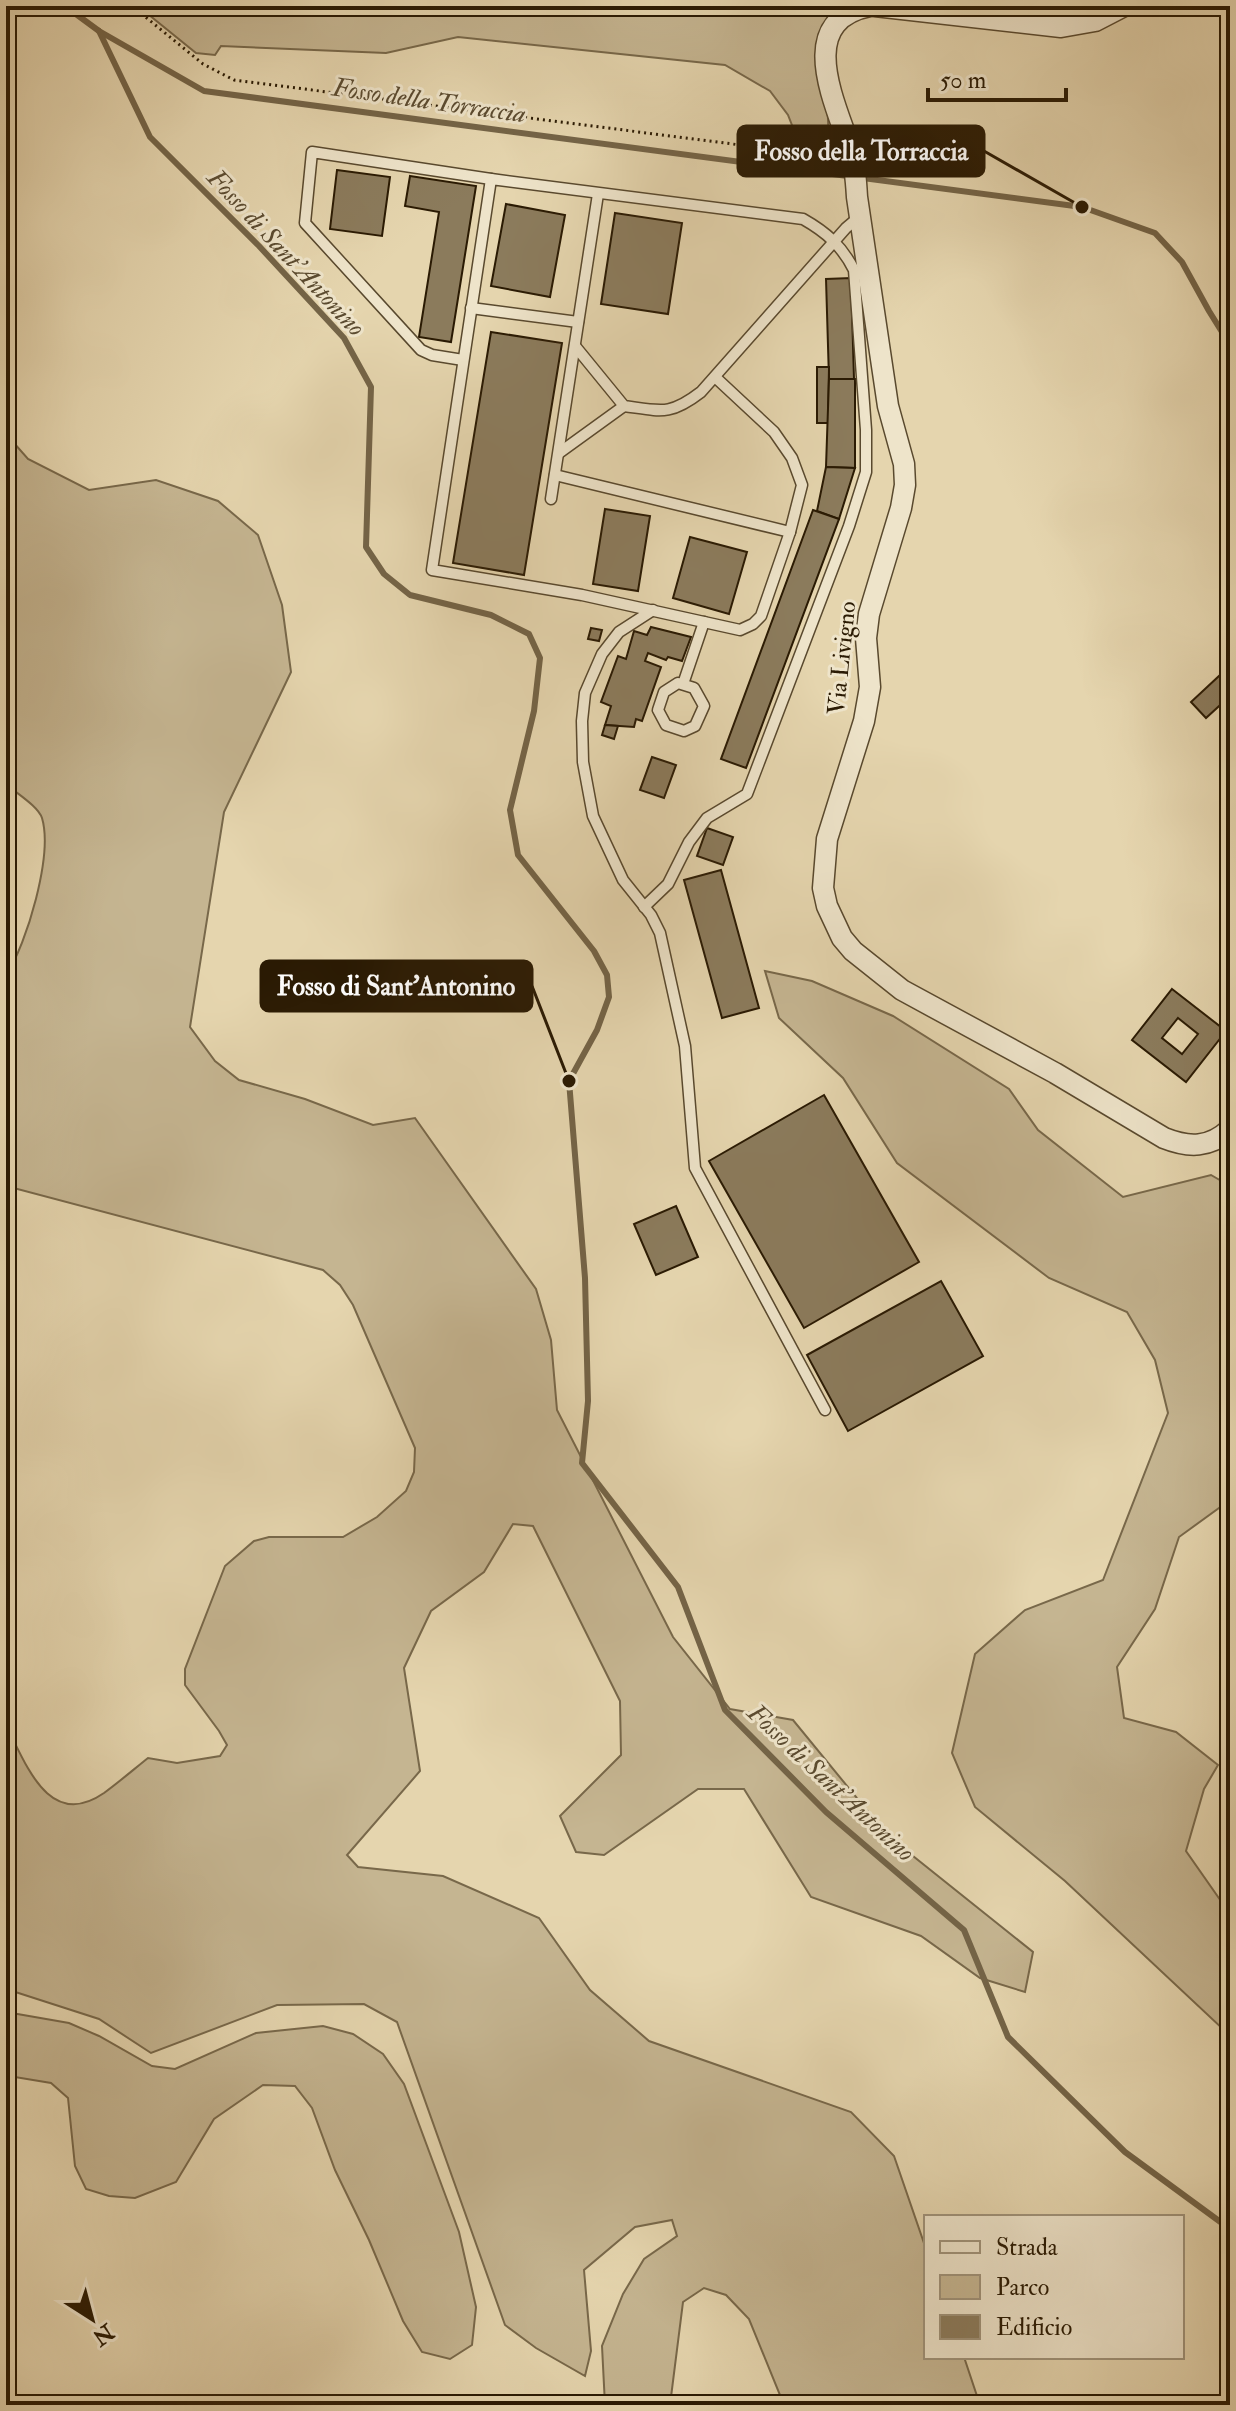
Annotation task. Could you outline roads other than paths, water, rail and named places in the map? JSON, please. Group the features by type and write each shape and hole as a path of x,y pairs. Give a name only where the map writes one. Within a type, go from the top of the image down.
{"street":[{"name":"Via Livigno","path":"1124,6 1095,21 1061,27 872,6 852,11 838,22 830,35 825,50 831,98 853,159 888,406 904,464 905,485 866,627 870,687 864,721 827,839 823,888 827,906 842,938 853,951 902,990 1055,1073 1164,1138 1183,1145 1198,1145 1212,1142 1230,1129"}],"lane":[{"path":"463,360 421,350 305,223 312,152 598,194 803,219 835,241 854,270 866,430 866,472 849,526 747,794 707,818 689,842 668,884 644,907"},
{"path":"491,179 432,570 582,595 740,630 753,624 761,616 802,493 798,469 774,432 715,377"},
{"path":"551,499 598,194"},
{"path":"559,453 624,406 663,411 679,408 701,392 835,241 859,207"},
{"path":"471,308 578,322"},
{"path":"575,346 624,406"},
{"path":"555,475 790,532"},
{"path":"653,610 619,632 602,654 585,693 583,762 593,816 623,880 660,933 685,1046 695,1168 825,1410"},
{"path":"683,684 704,622"},
{"path":"678,683 683,684 694,688 704,706 695,726 684,731 666,725 658,710 664,692 678,683"}],"waterway":[{"name":"Fosso della Torraccia","path":"65,6 99,31 204,91 1082,207 1155,233 1182,262 1222,332 1230,338"},
{"name":"Fosso di Sant'Antonino","path":"99,31 150,137 259,246 344,338 371,387 366,547 384,574 410,595 491,615 529,634 540,658 534,711 510,810 518,855 594,951 607,975 609,997 597,1030 569,1081 585,1278 588,1401 582,1463 678,1587 725,1710 826,1812 964,1930 1008,2037 1125,2152 1230,2229"}],"place":[{"name":"Fosso della Torraccia","path":"1082,207"},
{"name":"Fosso di Sant'Antonino","path":"569,1081"}]}
